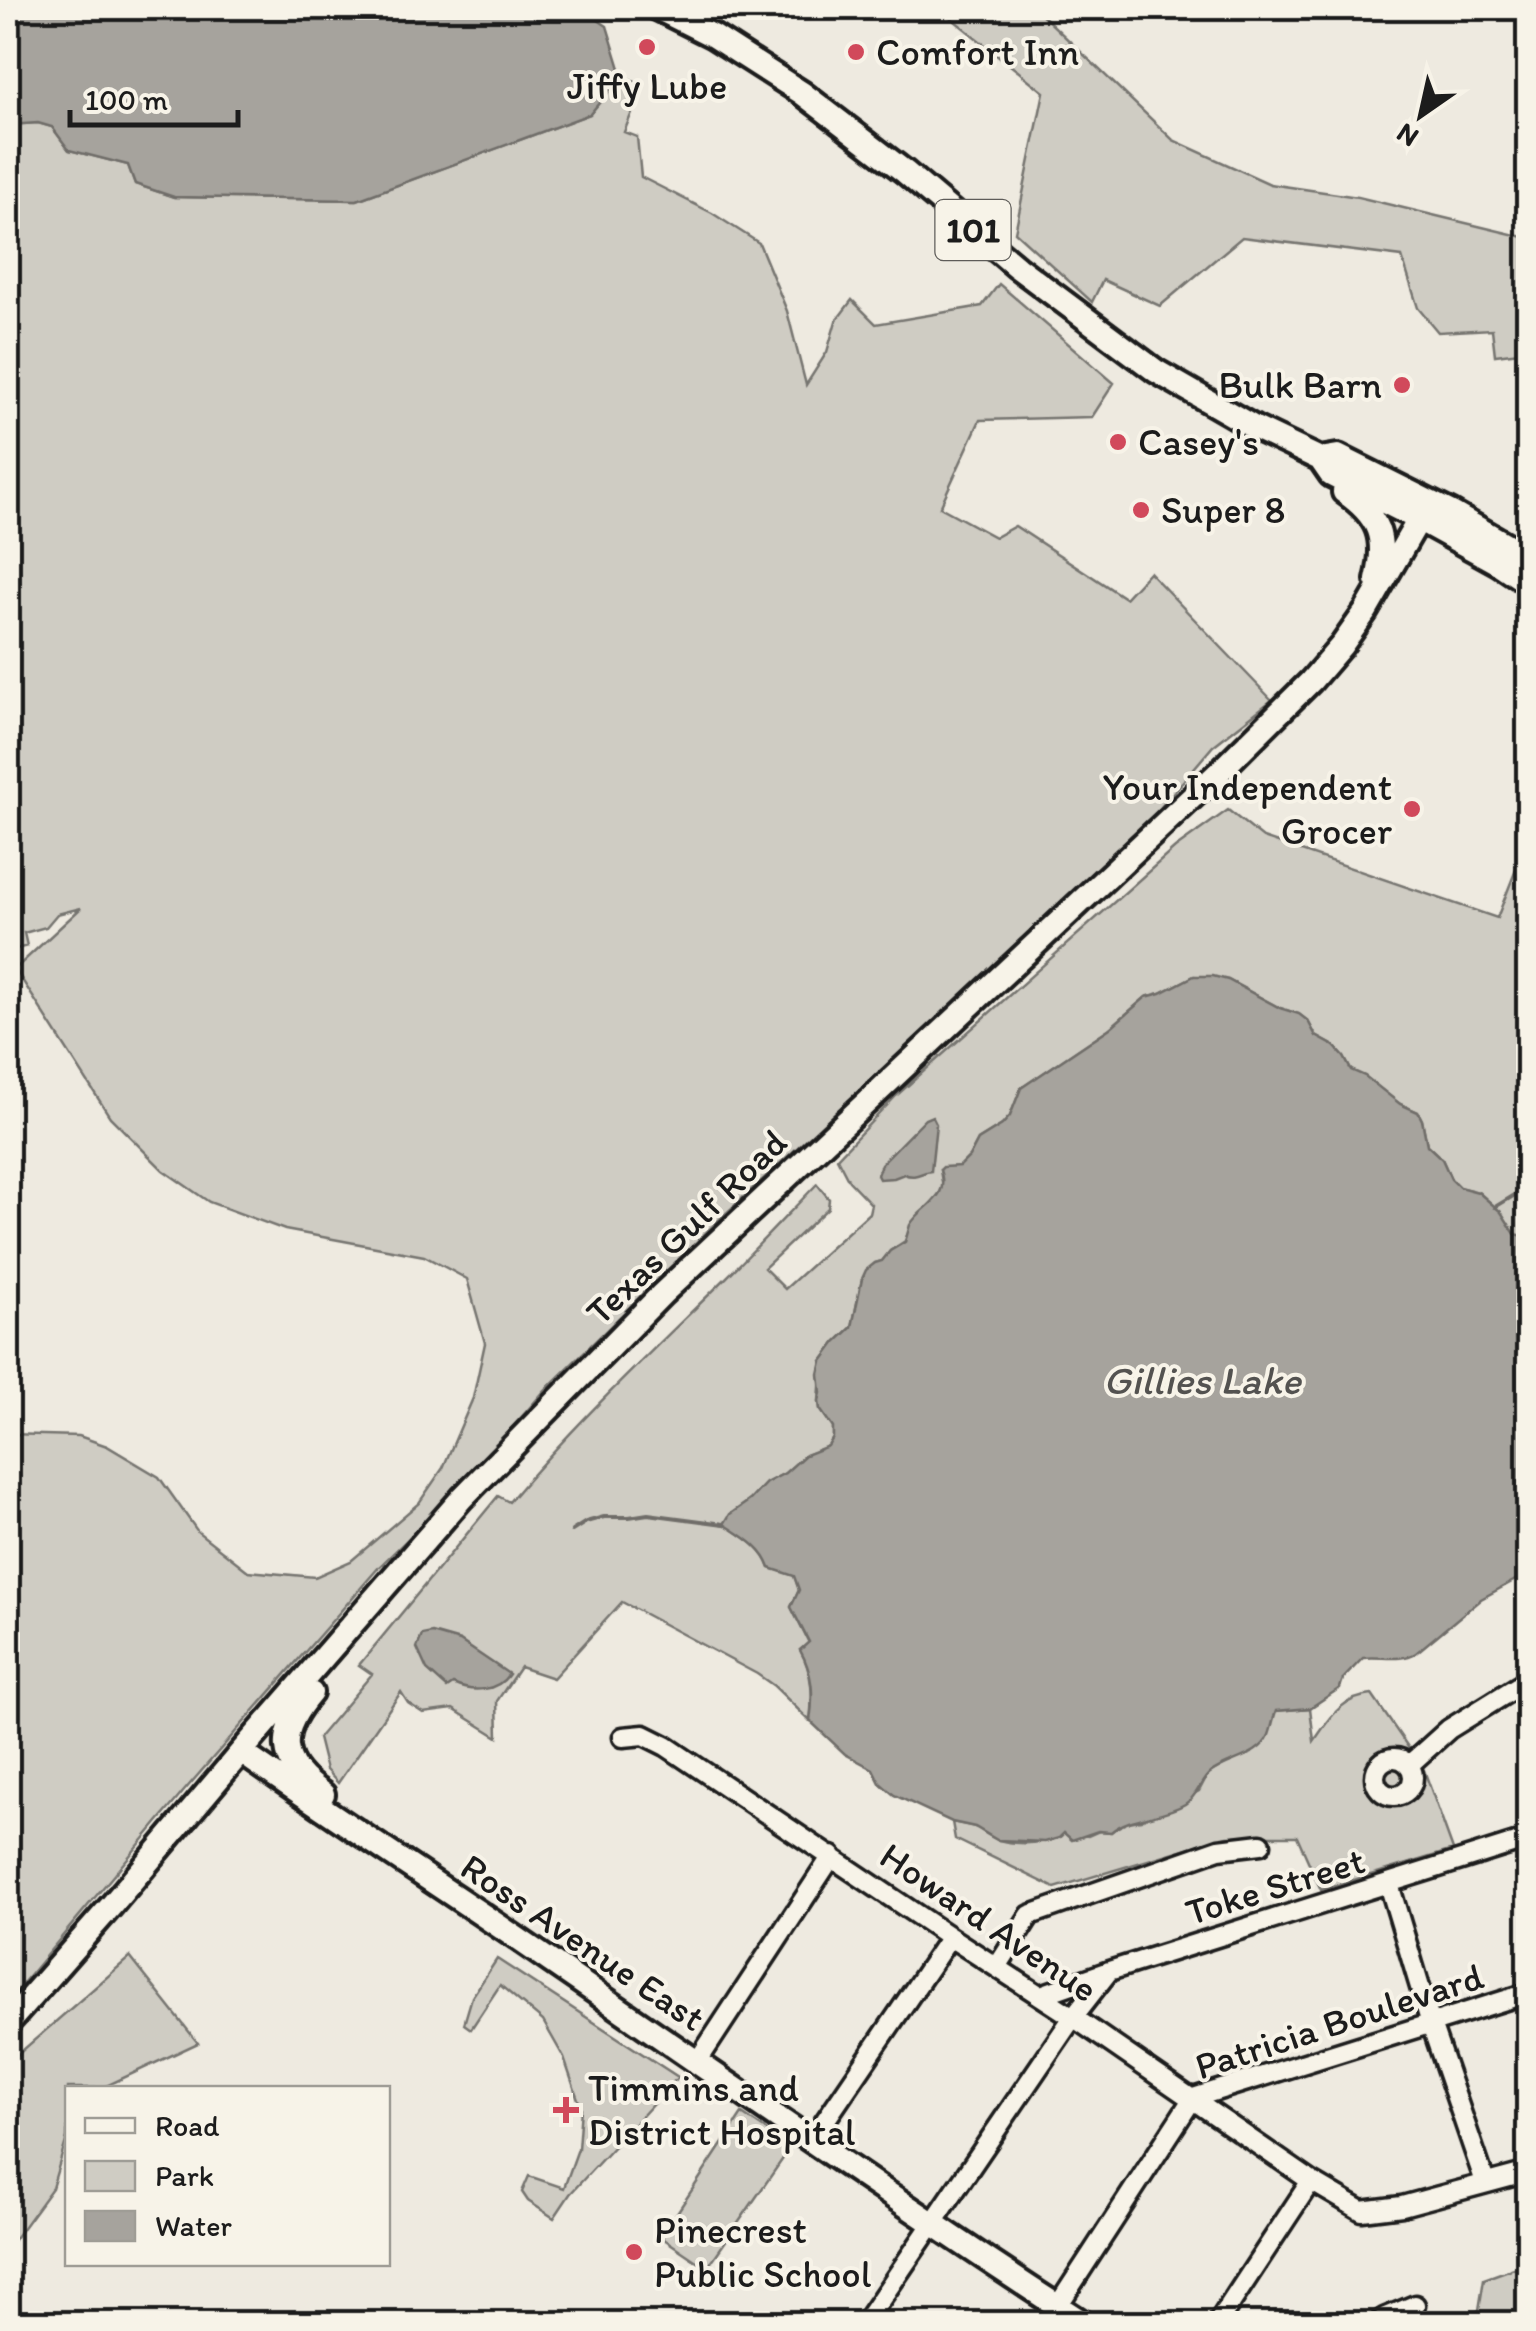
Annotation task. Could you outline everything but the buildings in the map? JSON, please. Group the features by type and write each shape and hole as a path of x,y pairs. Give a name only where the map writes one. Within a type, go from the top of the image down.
{"main road":[{"name":"101","path":"657,8 713,36 802,93 905,172 1030,277 1156,372 1255,428 1320,459 1331,476 1528,556"},
{"path":"1293,446 1316,476 1363,506 1380,532 1376,593"},
{"name":"101","path":"1424,511 1528,584"},
{"name":"Texas Gulf Road","path":"8,2024 462,1498 662,1294 1311,682 1342,645 1424,511"},
{"path":"358,1618 340,1655 292,1718 286,1740 289,1758 308,1784 363,1824 382,1849"},
{"name":"Ross Avenue East","path":"241,1752 812,2140 1052,2315 1085,2324"}],"street":[{"path":"1408,1765 1449,1729 1528,1680"},
{"name":"Howard Avenue","path":"623,1737 644,1736 666,1746 1073,2016 1311,2181 1362,2211 1402,2206 1527,2173"},
{"name":"Toke Street","path":"1040,1995 1528,1839"},
{"path":"997,1967 1030,1915 1219,1848 1261,1844"},
{"path":"697,2062 832,1856"},
{"path":"1389,1884 1485,2182"},
{"path":"812,2140 950,1937"},
{"path":"864,2324 1073,2016 1108,1972"},
{"name":"Patricia Boulevard","path":"1052,2315 1194,2098 1528,1993"},
{"path":"1217,2324 1311,2181"},
{"path":"1377,2324 1415,2305"}],"green space":[{"path":"934,8 1035,8 1173,140 1270,184 1358,197 1528,238 1528,351 1495,355 1492,329 1438,332 1418,308 1402,257 1242,237 1160,306 1103,280 1092,302 1015,232 1044,92"},
{"path":"622,75 643,86 624,132 637,137 641,177 712,213 759,243 787,311 806,385 827,352 836,321 852,300 876,324 982,306 999,284 1114,383 1092,417 980,420 940,507 995,537 1015,526 1125,598 1149,572 1272,700 1213,746 1143,828 720,1219 545,1390 456,1492 379,1567 8,2001 8,1434 79,1436 107,1446 159,1477 198,1532 248,1571 315,1577 351,1561 419,1503 443,1468 473,1398 485,1343 467,1279 424,1256 285,1230 209,1202 163,1170 110,1117 15,969 81,908 57,914 46,927 24,933 27,946 13,950 8,927 8,125 38,123 52,127 69,150 128,165 135,184 174,197 357,200 590,114"},
{"path":"1228,810 1263,838 1497,918 1528,839 1528,1237 1515,1235 1501,1212 1478,1192 1458,1187 1442,1159 1427,1145 1418,1112 1351,1070 1334,1046 1316,1036 1299,1014 1228,980 1194,976 1146,997 1110,1028 1021,1088 1010,1116 1002,1125 978,1140 960,1166 940,1170 943,1188 912,1226 905,1241 875,1263 862,1279 852,1327 822,1361 820,1409 833,1427 828,1447 805,1455 766,1483 725,1524 757,1548 770,1568 794,1575 799,1590 791,1607 809,1643 800,1650 811,1685 810,1721 757,1674 622,1602 553,1678 520,1667 497,1701 498,1737 453,1709 423,1713 408,1703 401,1692 338,1783 326,1770 318,1738 372,1674 359,1665 498,1496 509,1502 588,1415 817,1184 829,1199 828,1208 764,1268 785,1289 869,1213 871,1204 849,1181 837,1158 896,1096 1175,848"},
{"path":"1372,1695 1424,1770 1453,1850 1321,1890 1297,1836 1228,1836 1055,1888 955,1839 952,1822 1015,1843 1042,1842 1064,1833 1088,1836 1099,1831 1111,1832 1121,1823 1141,1820 1199,1791 1208,1774 1252,1753 1275,1711 1310,1708 1314,1741 1344,1705"},
{"path":"130,1957 198,2043 106,2086 65,2086 65,2145 52,2188 8,2248 8,2063"},
{"path":"497,1959 678,2077 570,2194 554,2218 528,2201 522,2192 529,2176 564,2188 578,2149 581,2108 564,2058 543,2021 500,1985 471,2029 464,2024 472,1997"},
{"path":"742,2114 791,2147 707,2268 661,2237"},
{"path":"1528,2267 1528,2323 1455,2323 1479,2310 1484,2279"}],"water":[{"path":"8,8 580,8 607,26 622,75 590,114 357,200 174,197 135,184 128,165 69,150 52,127 38,123 8,125"},
{"name":"Gillies Lake","path":"1194,976 1228,980 1308,1021 1316,1036 1334,1046 1351,1070 1418,1112 1427,1145 1442,1159 1459,1187 1478,1192 1501,1212 1515,1234 1528,1237 1528,1573 1481,1599 1416,1653 1397,1658 1363,1658 1343,1679 1340,1688 1310,1708 1276,1711 1269,1735 1259,1748 1210,1773 1189,1801 1177,1808 1111,1832 1098,1831 1072,1840 1064,1833 1045,1842 997,1840 975,1827 952,1822 894,1795 880,1783 873,1769 845,1754 810,1721 811,1684 800,1650 809,1642 791,1607 799,1590 794,1576 770,1568 757,1548 724,1524 766,1483 805,1455 828,1446 833,1438 833,1428 820,1409 822,1361 852,1327 866,1270 905,1242 915,1218 939,1195 940,1170 960,1166 978,1140 1002,1125 1010,1116 1021,1088 1110,1028 1146,997"},
{"path":"932,1116 936,1124 931,1171 879,1179 881,1164"},
{"path":"432,1633 460,1641 509,1674 484,1689 453,1684 447,1688 427,1670 417,1648 422,1635"}],"waterway":[{"path":"1495,1207 1528,1187"},
{"path":"572,1531 604,1517 648,1514 724,1524"}],"place":[{"name":"Jiffy Lube","path":"647,47"},
{"name":"Comfort Inn","path":"856,52"},
{"name":"Bulk Barn","path":"1402,385"},
{"name":"Casey's","path":"1118,442"},
{"name":"Super 8","path":"1141,510"},
{"name":"Your Independent Grocer","path":"1412,809"},
{"name":"Timmins and District Hospital","path":"566,2110"},
{"name":"Pinecrest Public School","path":"634,2252"}]}
